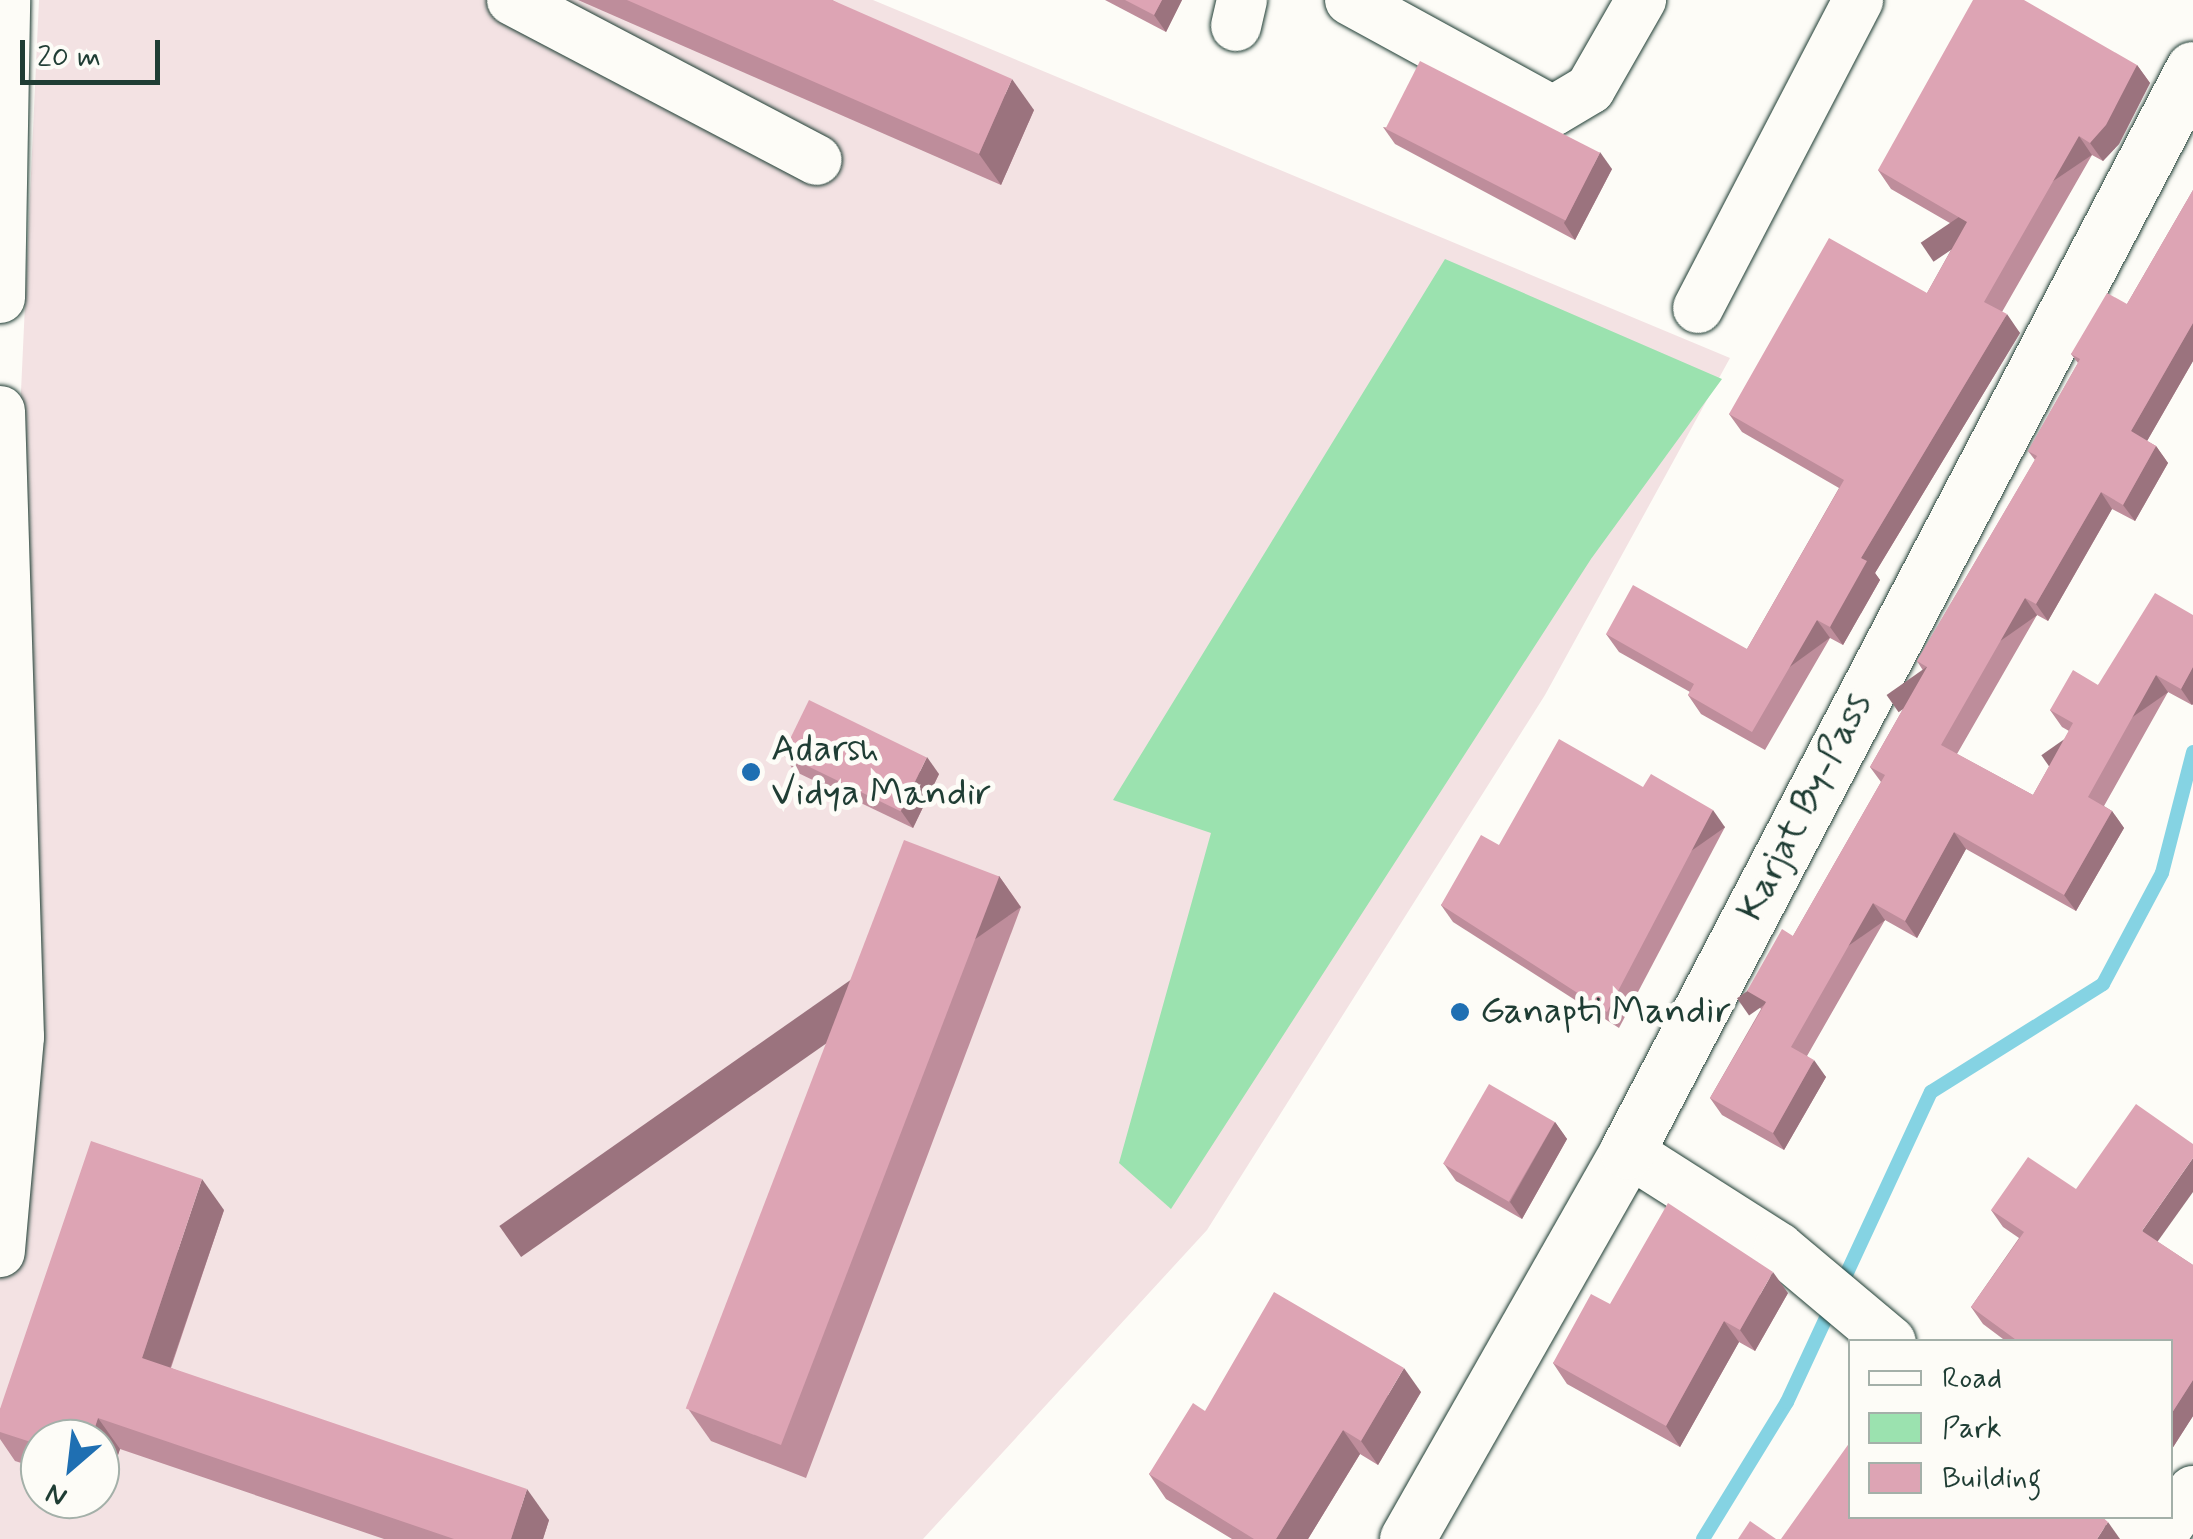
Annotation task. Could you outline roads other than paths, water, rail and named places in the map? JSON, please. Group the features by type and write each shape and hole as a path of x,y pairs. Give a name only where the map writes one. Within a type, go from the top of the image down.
{"main road":[{"name":"Karjat By-Pass","path":"1407,1539 1627,1151 2193,69"}],"street":[{"path":"0,298 5,0"},
{"path":"512,0 817,160"},
{"path":"1350,0 1553,111 1590,89 1641,0"},
{"path":"1698,308 1858,0"},
{"path":"0,412 19,1037 0,1252"},
{"path":"1627,1151 1779,1248 1874,1329"}],"waterway":[{"path":"1703,1539 1787,1402 1931,1092 2103,984 2162,873 2193,752"}],"place":[{"name":"Adarsh Vidya Mandir","path":"751,772"},
{"name":"Ganapti Mandir","path":"1460,1012"}]}
